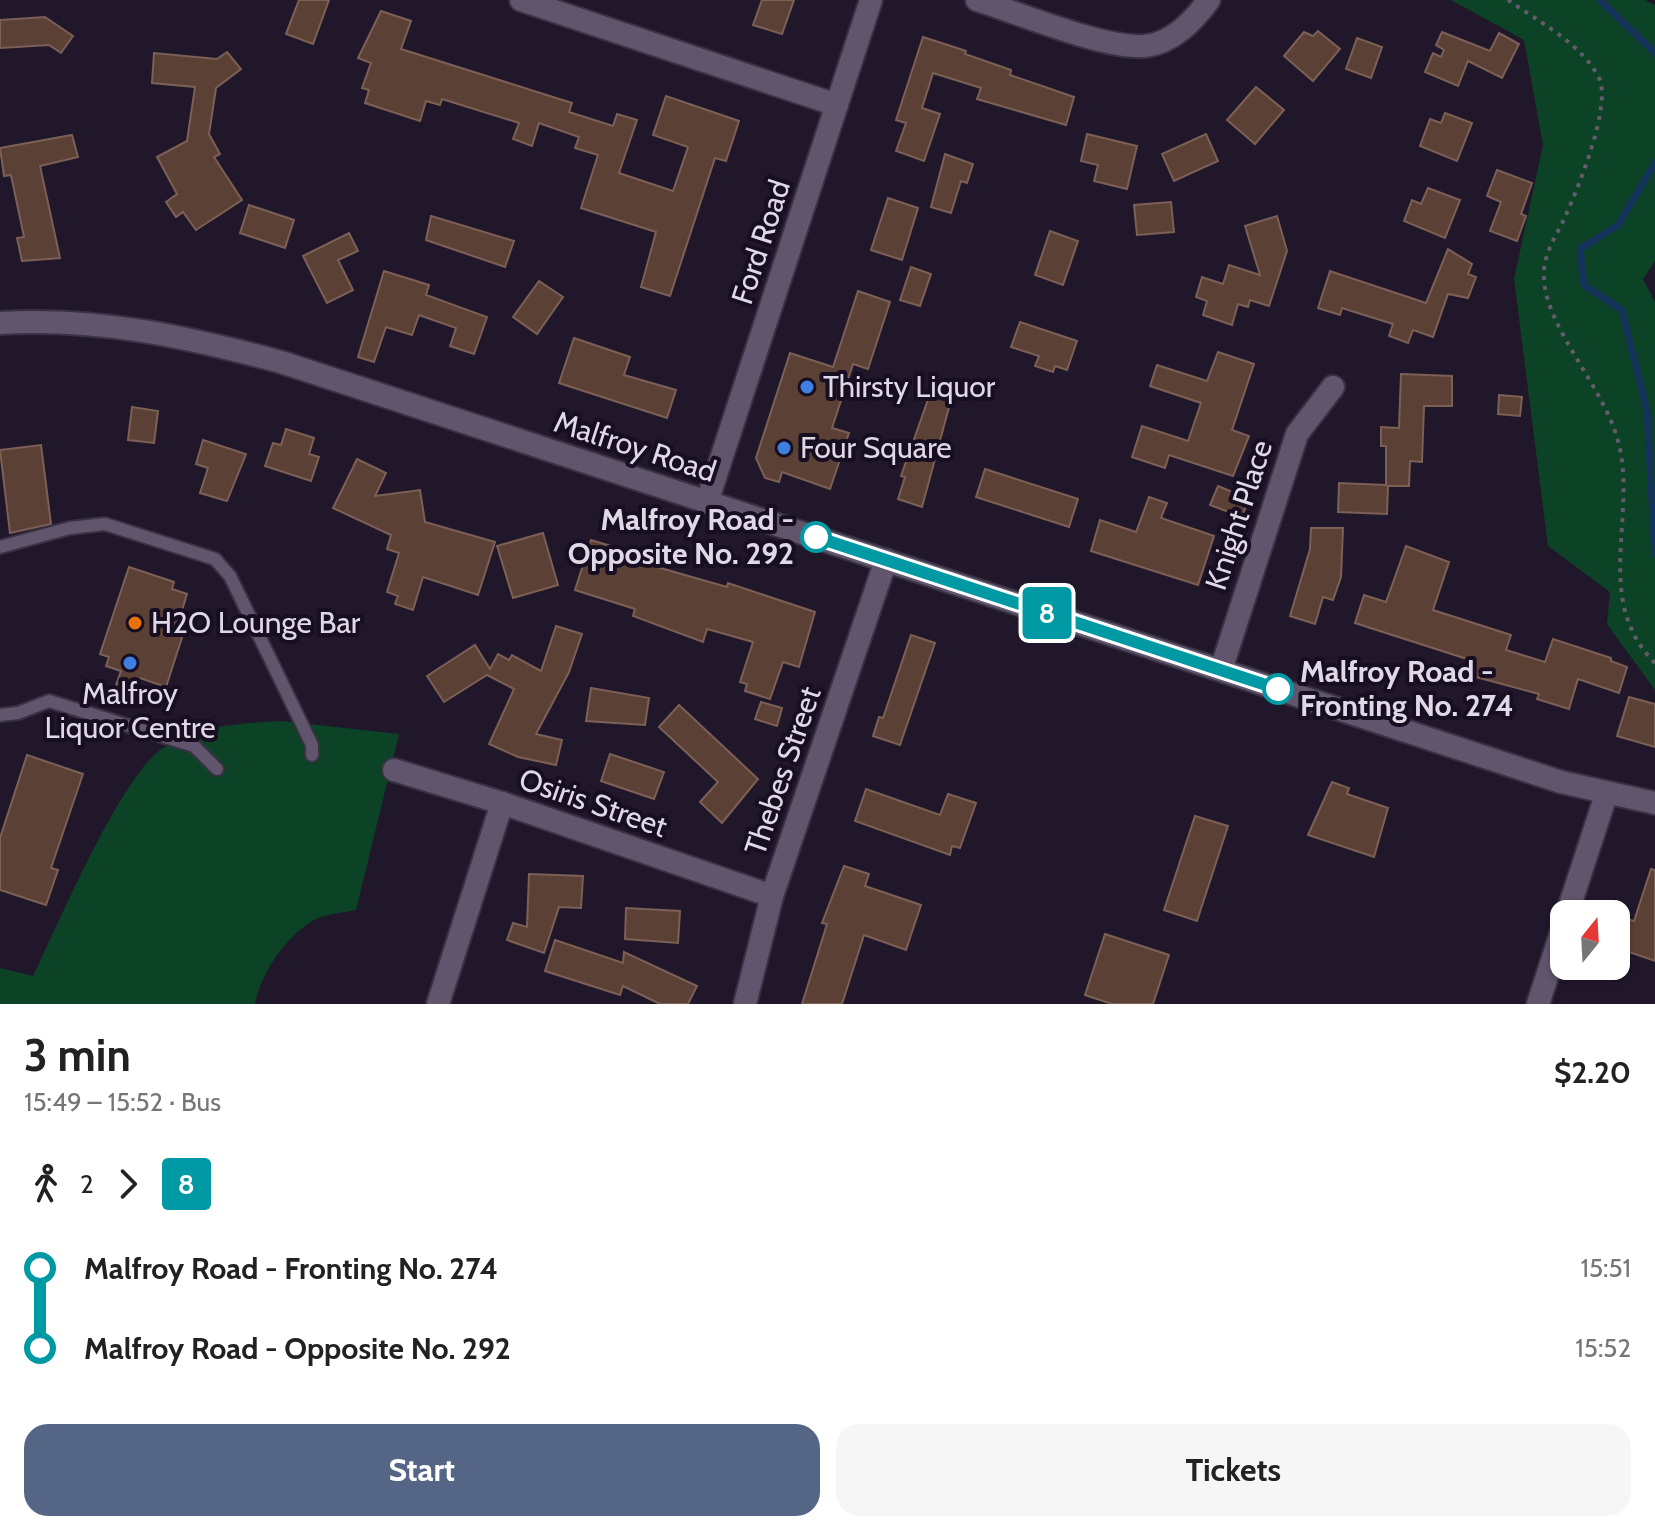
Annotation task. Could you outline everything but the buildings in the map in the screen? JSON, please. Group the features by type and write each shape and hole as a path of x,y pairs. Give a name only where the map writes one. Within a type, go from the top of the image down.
{"street":[{"path":"521,0 837,105"},
{"name":"Ford Road","path":"707,502 871,0"},
{"path":"977,0 1107,41 1145,46 1172,38 1196,18 1209,0"},
{"name":"Malfroy Road","path":"0,323 91,324 201,340 281,362 1606,795 1655,803"},
{"name":"Knight Place","path":"1221,670 1297,434 1333,387"},
{"name":"Thebes Street","path":"745,1004 772,896 886,560"},
{"name":"Osiris Street","path":"394,770 502,803 772,896"},
{"path":"1572,900 1606,795"},
{"path":"438,1004 502,803"},
{"path":"1538,1004 1550,967"}],"lane":[{"path":"0,547 70,528 105,524 215,559 230,576 312,745 312,755"},
{"path":"0,715 18,713 49,701 194,746 217,769"}],"path":[{"path":"1508,0 1579,53 1595,71 1603,88 1601,112 1569,206 1550,246 1544,279 1549,301 1606,406 1620,447 1621,595 1632,633 1655,663"}],"green space":[{"path":"1451,0 1645,0 1655,5 1655,261 1643,279 1655,302 1655,690 1607,624 1610,592 1548,546 1514,279 1543,145 1524,40"},
{"path":"282,721 399,734 356,910 328,915 302,928 269,969 255,1004 0,1004 0,968 33,976 110,819 146,763 163,748 191,734 236,724"}],"waterway":[{"path":"1600,0 1655,53"},
{"path":"1655,163 1618,225 1580,249 1584,285 1622,310 1647,411 1655,554"}],"bus line":[{"name":"8","path":"816,537 1278,689"}],"place":[{"name":"Thirsty Liquor","path":"807,387"},
{"name":"Four Square","path":"784,448"},
{"name":"Malfroy Road - Opposite No. 292","path":"816,537"},
{"name":"H2O Lounge Bar","path":"135,623"},
{"name":"Malfroy Liquor Centre","path":"130,663"},
{"name":"Malfroy Road - Fronting No. 274","path":"1278,689"}]}
